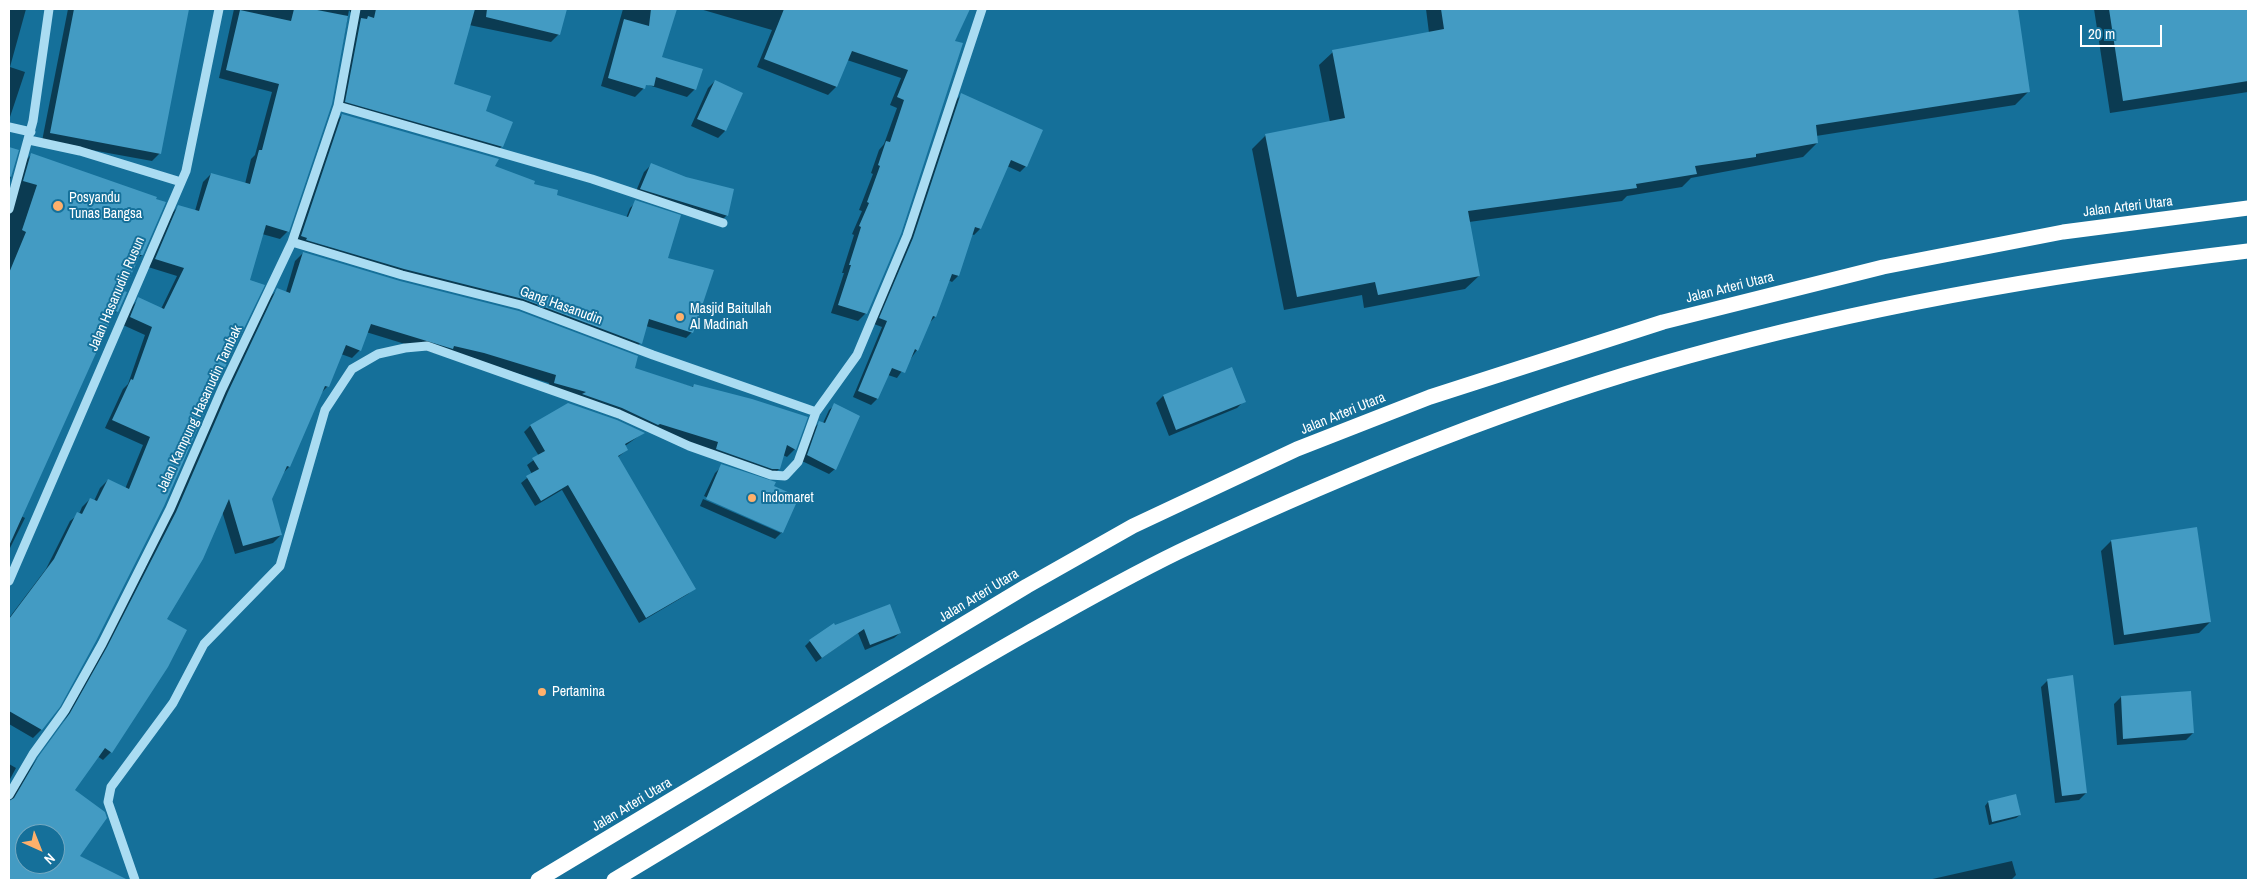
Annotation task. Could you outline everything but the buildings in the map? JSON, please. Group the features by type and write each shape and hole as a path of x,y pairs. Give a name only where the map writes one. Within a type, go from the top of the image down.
{"highway":[{"name":"Jalan Arteri Utara","path":"538,880 1027,586 1133,526 1297,449 1430,397 1662,322 1883,267 2063,232 2248,208"},
{"path":"614,880 962,671 1094,597 1188,547 1437,439 1582,388 1690,355 1914,301 2170,260 2248,250"}],"street":[{"path":"9,209 30,136 50,9"},
{"name":"Jalan Hasanudin Rusun","path":"9,581 186,170 218,9"},
{"name":"Jalan Kampung Hasanudin Tambak","path":"9,795 33,754 65,710 102,644 170,509 222,389 292,242 338,106 356,9"},
{"path":"135,880 108,802 111,787 173,703 204,644 280,566 325,410 352,370 378,354 405,348 428,346 619,414 689,446 778,477 785,476 798,462 816,412 857,355 903,245 982,9"},
{"path":"338,106 592,179 723,223"},
{"path":"9,128 180,182"},
{"name":"Gang Hasanudin","path":"292,242 402,275 521,305 654,355 816,412"}],"place":[{"name":"Posyandu Tunas Bangsa","path":"58,206"},
{"name":"Masjid Baitullah Al Madinah","path":"680,317"},
{"name":"Indomaret","path":"752,498"},
{"name":"Pertamina","path":"542,692"}]}
